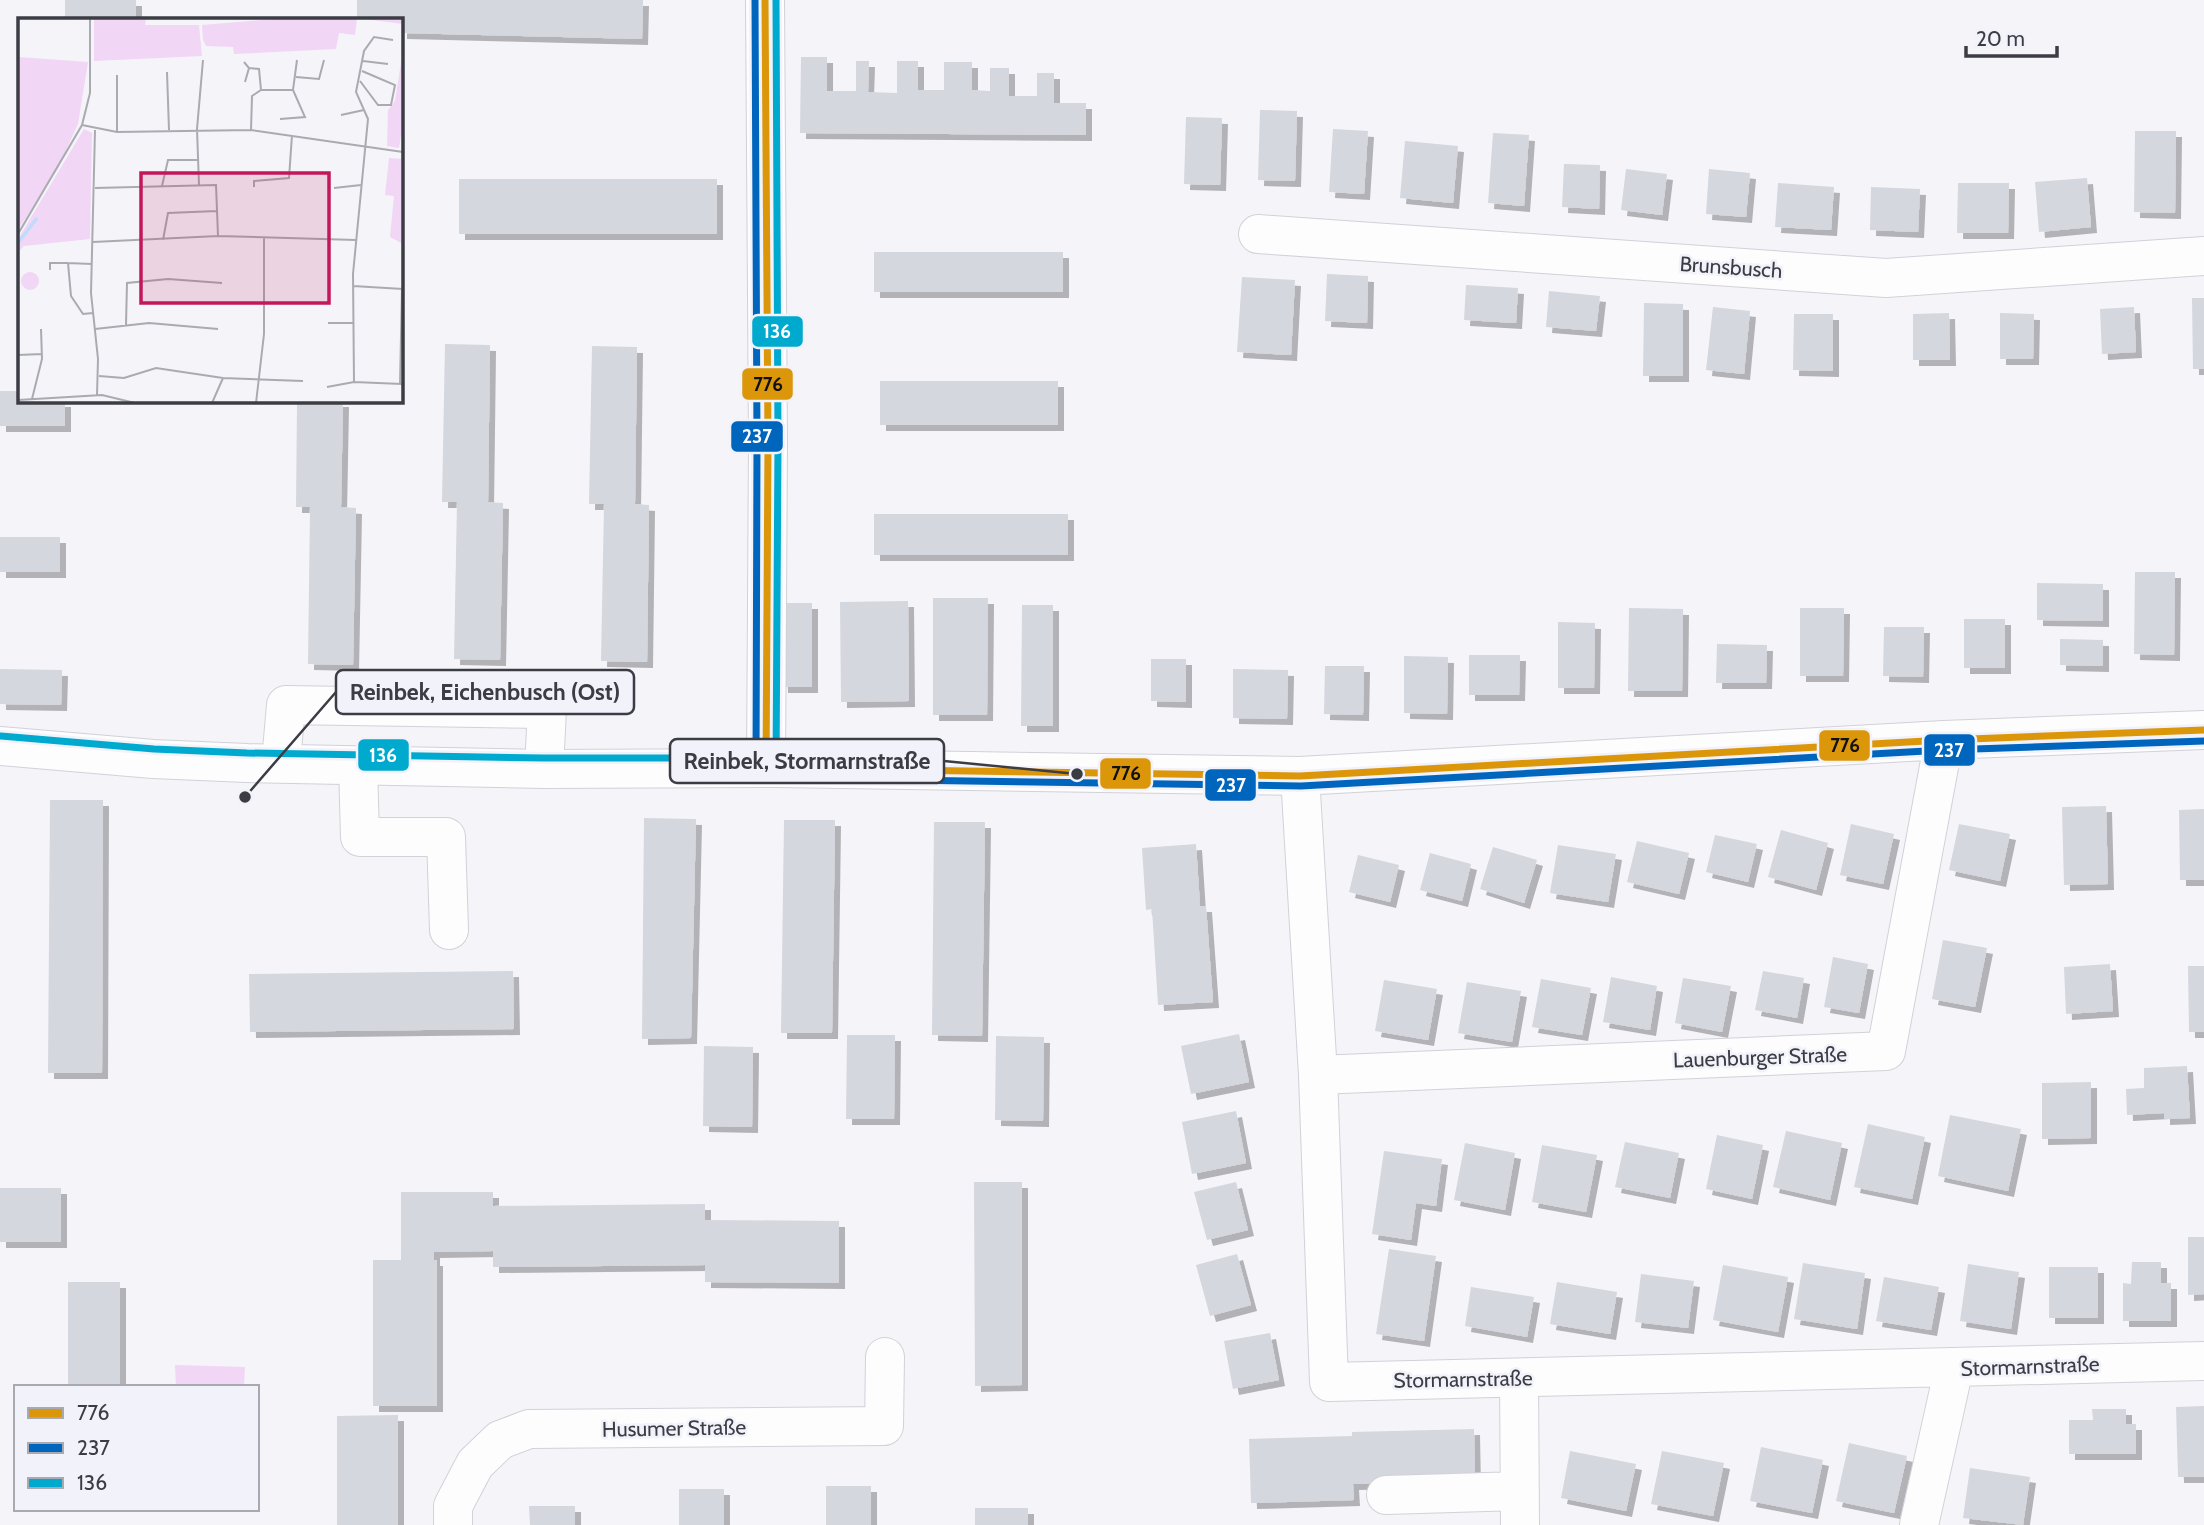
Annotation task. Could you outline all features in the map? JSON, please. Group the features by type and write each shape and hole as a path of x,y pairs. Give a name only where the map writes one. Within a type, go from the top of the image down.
{"street":[{"path":"765,0 768,443 766,768"},
{"name":"Brunsbusch","path":"1258,234 1886,278 2204,256"},
{"path":"281,762 286,705 547,709 544,769"},
{"path":"0,747 153,759 358,765 1300,776 1944,740 2204,730"},
{"name":"Lauenburger Straße","path":"1318,1075 1886,1051 1944,740"},
{"path":"358,765 360,837 446,837 449,930"},
{"name":"Stormarnstraße","path":"1300,776 1318,1075 1329,1382 2204,1361"},
{"name":"Husumer Straße","path":"453,1525 453,1506 475,1464 500,1440 529,1429 884,1426 885,1357"},
{"path":"1919,1525 1954,1368"},
{"path":"1386,1495 1520,1508 1519,1378"}],"shaded area":[{"path":"175,1365 245,1367 244,1385 176,1385"}],"building":[{"path":"65,0 136,0 136,18 65,18"},
{"path":"357,0 643,0 642,39 402,33 402,18 357,18"},
{"path":"801,57 827,57 827,91 856,91 856,61 869,61 868,92 897,93 897,61 918,61 918,90 944,90 944,62 972,62 972,90 990,91 990,68 1009,68 1009,96 1037,96 1037,73 1054,73 1054,103 1086,103 1086,135 800,133"},
{"path":"1260,110 1297,111 1295,181 1258,180"},
{"path":"1186,117 1222,118 1220,185 1184,184"},
{"path":"1333,129 1368,131 1364,194 1329,192"},
{"path":"2135,131 2176,131 2175,213 2134,212"},
{"path":"1493,133 1529,135 1524,206 1488,203"},
{"path":"1405,141 1458,146 1453,203 1400,198"},
{"path":"1564,164 1600,165 1599,209 1562,207"},
{"path":"1626,169 1667,174 1662,215 1621,210"},
{"path":"1709,169 1750,173 1746,217 1706,214"},
{"path":"2087,178 2091,227 2039,232 2035,182"},
{"path":"459,179 717,179 717,234 459,234"},
{"path":"1778,183 1834,187 1831,230 1775,227"},
{"path":"1958,183 2009,183 2008,233 1957,233"},
{"path":"1871,187 1920,189 1918,232 1870,230"},
{"path":"874,252 1063,252 1063,292 874,292"},
{"path":"1327,274 1368,276 1367,323 1325,321"},
{"path":"1242,277 1295,280 1291,355 1237,352"},
{"path":"1466,285 1518,288 1516,323 1464,320"},
{"path":"1549,291 1600,296 1596,331 1546,327"},
{"path":"2192,298 2204,298 2204,369 2193,369"},
{"path":"1644,303 1683,304 1683,376 1643,376"},
{"path":"1713,307 1750,311 1744,374 1706,370"},
{"path":"2134,307 2136,352 2102,354 2100,309"},
{"path":"1949,313 1950,360 1913,360 1913,314"},
{"path":"2000,313 2034,314 2033,359 2000,359"},
{"path":"1794,314 1833,314 1833,371 1793,370"},
{"path":"445,344 490,345 488,502 503,503 500,660 454,659 457,502 442,502"},
{"path":"592,346 637,347 635,504 649,505 647,662 601,661 604,504 589,504"},
{"path":"880,381 1058,381 1058,425 880,425"},
{"path":"0,391 18,391 18,402 65,402 65,426 0,426"},
{"path":"297,402 343,402 341,507 356,508 353,665 308,664 310,507 296,507"},
{"path":"874,514 1068,514 1068,555 874,555"},
{"path":"0,537 60,537 60,572 0,572"},
{"path":"2135,572 2175,572 2174,655 2134,654"},
{"path":"2037,583 2103,584 2103,621 2037,620"},
{"path":"933,598 988,598 987,715 933,715"},
{"path":"908,601 909,701 841,702 840,602"},
{"path":"781,603 812,603 812,687 782,687"},
{"path":"1022,605 1053,605 1053,726 1021,726"},
{"path":"1629,608 1683,609 1682,691 1628,691"},
{"path":"1800,608 1844,608 1843,676 1800,676"},
{"path":"1964,619 2005,619 2005,668 1964,668"},
{"path":"1558,622 1595,623 1594,688 1558,688"},
{"path":"1884,627 1924,627 1923,677 1883,676"},
{"path":"2060,639 2103,640 2103,666 2060,665"},
{"path":"1717,644 1767,645 1766,683 1716,683"},
{"path":"1469,655 1520,655 1519,695 1469,695"},
{"path":"1404,656 1448,657 1447,714 1404,713"},
{"path":"1151,659 1186,659 1186,702 1151,701"},
{"path":"1325,666 1364,666 1363,715 1324,714"},
{"path":"0,669 62,670 61,705 0,704"},
{"path":"1233,669 1288,670 1287,719 1233,718"},
{"path":"50,800 103,800 102,1073 48,1073"},
{"path":"2106,806 2108,884 2064,885 2062,807"},
{"path":"2204,809 2204,880 2180,880 2179,810"},
{"path":"644,818 696,819 691,1038 642,1039"},
{"path":"784,820 835,820 832,1033 781,1033"},
{"path":"934,822 985,822 982,1036 932,1035"},
{"path":"1851,824 1894,834 1883,884 1840,875"},
{"path":"1959,824 2010,834 2000,881 1949,870"},
{"path":"1781,830 1828,843 1816,890 1768,877"},
{"path":"1715,835 1757,844 1748,882 1706,872"},
{"path":"1637,841 1689,853 1679,894 1627,882"},
{"path":"1196,844 1200,906 1206,906 1213,1002 1158,1005 1152,909 1146,910 1142,848"},
{"path":"1558,845 1616,854 1608,902 1550,893"},
{"path":"1493,847 1537,860 1524,903 1480,889"},
{"path":"1430,853 1471,864 1462,901 1420,890"},
{"path":"1358,855 1399,865 1390,902 1349,892"},
{"path":"1943,940 1987,948 1975,1007 1932,999"},
{"path":"1833,957 1868,964 1859,1013 1824,1007"},
{"path":"2110,964 2113,1011 2066,1014 2064,967"},
{"path":"2188,966 2204,966 2204,1032 2189,1032"},
{"path":"513,971 514,1029 250,1032 249,974"},
{"path":"1763,971 1804,978 1797,1018 1755,1010"},
{"path":"1611,977 1657,986 1650,1030 1603,1022"},
{"path":"1683,978 1731,986 1722,1032 1675,1023"},
{"path":"1541,979 1591,988 1582,1035 1532,1027"},
{"path":"1384,980 1437,989 1428,1040 1375,1031"},
{"path":"1467,982 1521,991 1512,1042 1458,1033"},
{"path":"1239,1034 1249,1082 1191,1094 1181,1046"},
{"path":"847,1035 895,1035 894,1119 846,1119"},
{"path":"996,1036 1044,1037 1043,1121 995,1120"},
{"path":"704,1046 753,1047 752,1127 703,1126"},
{"path":"2187,1066 2190,1118 2164,1119 2164,1113 2127,1115 2126,1089 2144,1088 2144,1068"},
{"path":"2091,1082 2091,1138 2042,1139 2042,1083"},
{"path":"1236,1111 1246,1163 1192,1174 1182,1122"},
{"path":"1950,1115 2021,1129 2008,1191 1938,1176"},
{"path":"1868,1124 1925,1137 1912,1199 1854,1187"},
{"path":"1786,1131 1842,1143 1830,1200 1773,1187"},
{"path":"1717,1135 1763,1145 1752,1199 1706,1189"},
{"path":"1625,1142 1679,1153 1670,1198 1615,1187"},
{"path":"1465,1143 1515,1153 1505,1210 1454,1200"},
{"path":"1542,1145 1597,1155 1586,1212 1532,1202"},
{"path":"1384,1151 1442,1159 1436,1206 1416,1203 1411,1240 1372,1234"},
{"path":"974,1182 1022,1182 1022,1385 975,1386"},
{"path":"1236,1182 1248,1230 1207,1240 1194,1192"},
{"path":"0,1188 61,1188 61,1242 0,1242"},
{"path":"401,1192 493,1192 493,1206 705,1204 705,1220 839,1221 839,1283 705,1282 705,1265 493,1267 493,1251 434,1252 434,1260 437,1260 437,1406 373,1406 373,1260 401,1260"},
{"path":"2188,1237 2204,1237 2204,1294 2188,1295"},
{"path":"1389,1249 1436,1256 1424,1341 1376,1334"},
{"path":"1237,1254 1251,1305 1210,1316 1196,1265"},
{"path":"2132,1262 2161,1262 2161,1283 2171,1283 2171,1321 2123,1321 2123,1283 2131,1284"},
{"path":"1803,1263 1865,1273 1857,1329 1794,1319"},
{"path":"1968,1264 2019,1272 2011,1329 1960,1321"},
{"path":"1723,1265 1788,1277 1778,1332 1713,1320"},
{"path":"2049,1267 2098,1267 2098,1318 2049,1318"},
{"path":"1641,1274 1694,1281 1688,1328 1635,1322"},
{"path":"1884,1277 1939,1287 1931,1330 1876,1321"},
{"path":"68,1282 120,1282 120,1385 68,1385"},
{"path":"1557,1282 1617,1292 1610,1334 1550,1324"},
{"path":"1471,1287 1534,1297 1527,1337 1465,1326"},
{"path":"1270,1333 1279,1380 1233,1389 1224,1341"},
{"path":"2204,1406 2204,1477 2178,1477 2176,1407"},
{"path":"2092,1409 2126,1409 2126,1424 2136,1424 2136,1454 2069,1454 2069,1420 2093,1420"},
{"path":"398,1415 398,1525 337,1525 337,1416"},
{"path":"1474,1429 1475,1481 1353,1484 1354,1500 1251,1503 1249,1439 1352,1436 1352,1432"},
{"path":"1849,1443 1907,1456 1894,1513 1836,1501"},
{"path":"1761,1447 1823,1460 1812,1513 1750,1501"},
{"path":"1570,1451 1636,1464 1626,1511 1561,1498"},
{"path":"1662,1451 1724,1463 1713,1516 1651,1504"},
{"path":"1970,1468 2030,1477 2023,1525 1963,1518"},
{"path":"826,1486 871,1486 871,1525 826,1525"},
{"path":"679,1489 724,1489 724,1525 679,1525"},
{"path":"529,1506 575,1506 575,1525 530,1525"},
{"path":"975,1508 1028,1508 1028,1525 975,1525"}],"transit line":[{"name":"237","path":"755,0 756,768"},
{"name":"776","path":"765,0 768,443 766,768"},
{"name":"136","path":"776,0 776,768"},
{"name":"776","path":"766,768 1300,776 1944,740 2204,730"},
{"name":"136","path":"1,736 154,749 247,753 544,758 766,758"},
{"name":"237","path":"766,778 1301,786 1944,750 2204,741"}],"place":[{"name":"Reinbek, Stormarnstraße","path":"1077,774"},
{"name":"Reinbek, Eichenbusch (Ost)","path":"245,797"}]}
